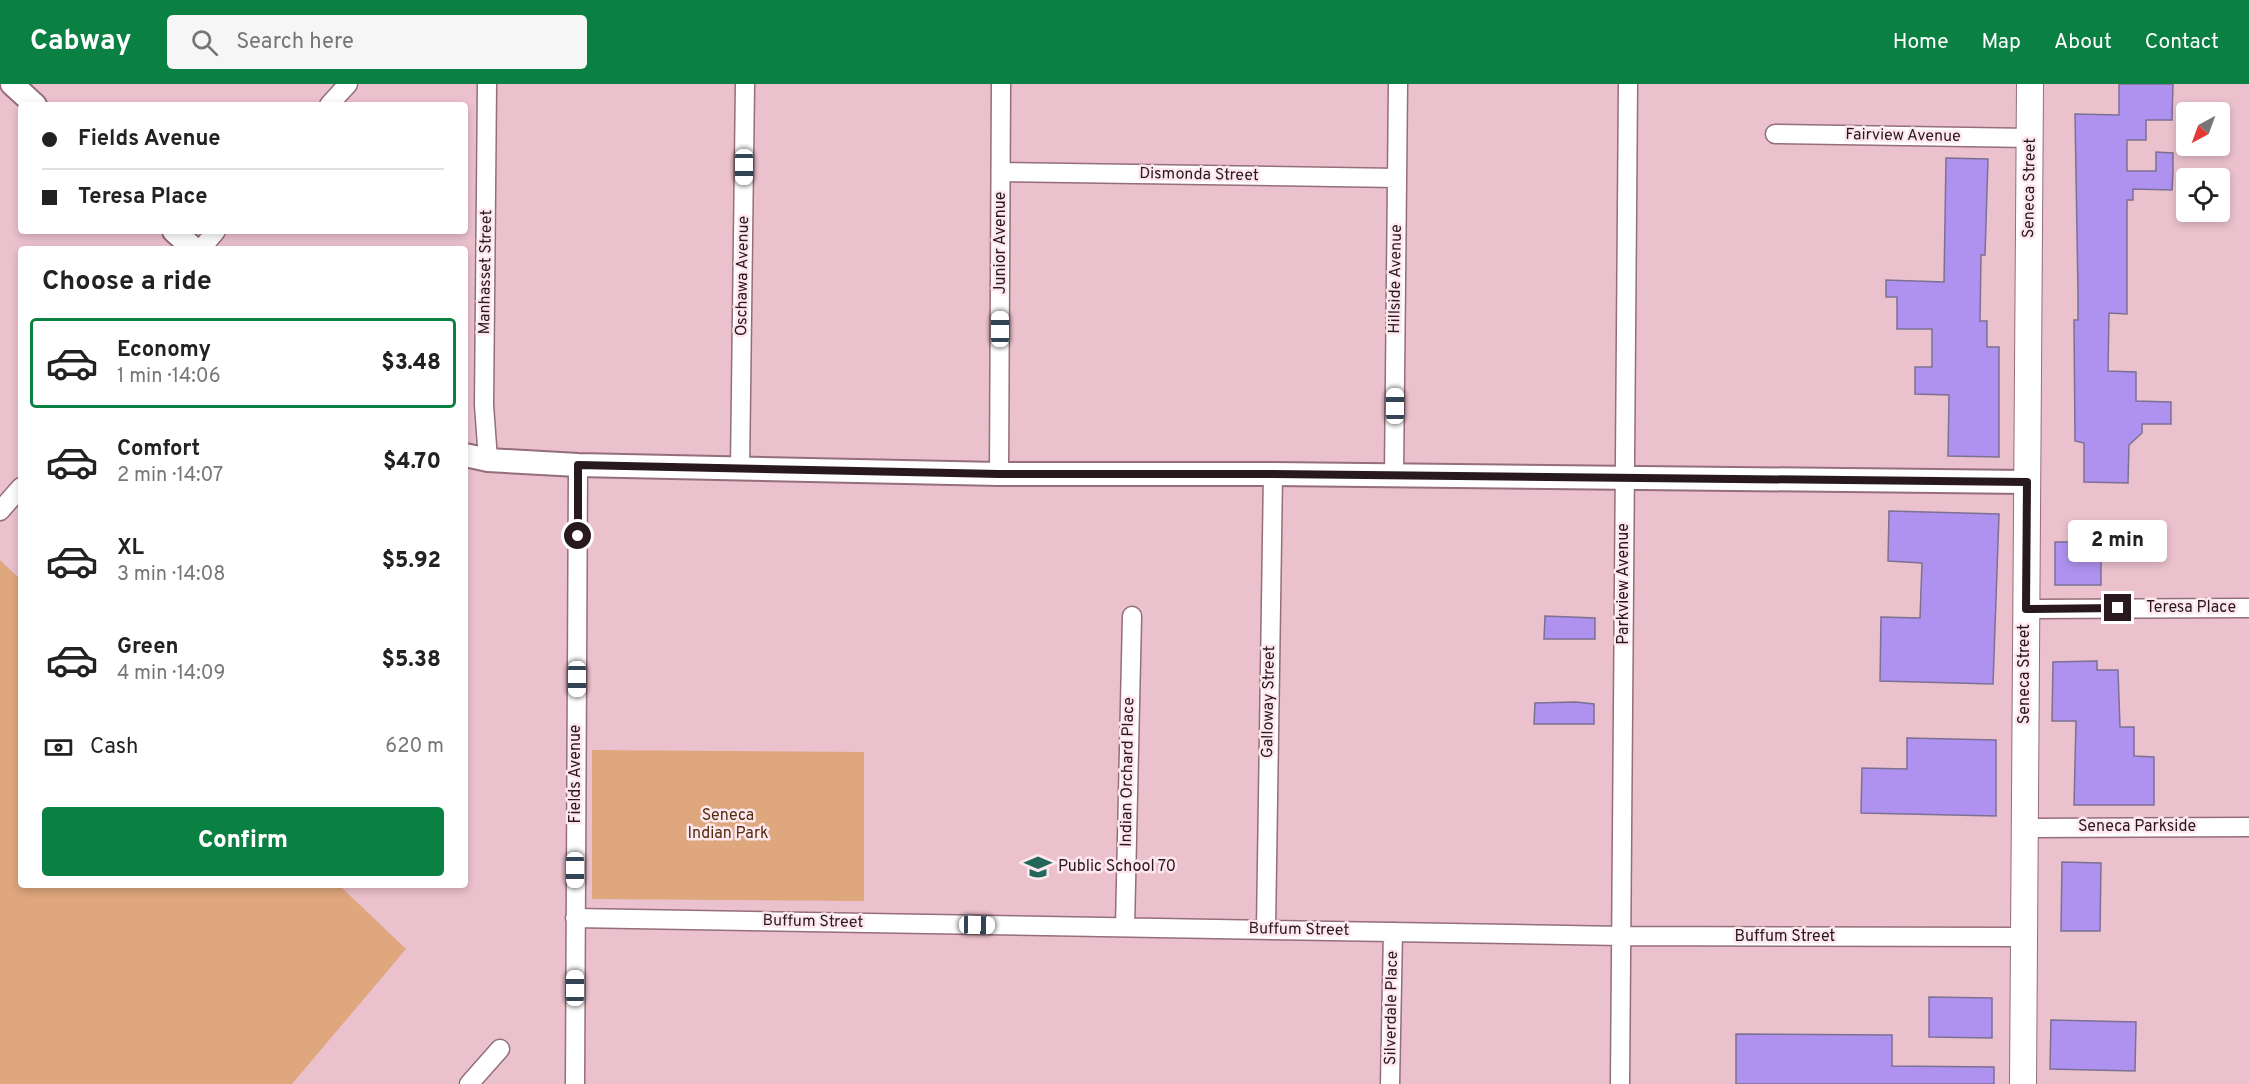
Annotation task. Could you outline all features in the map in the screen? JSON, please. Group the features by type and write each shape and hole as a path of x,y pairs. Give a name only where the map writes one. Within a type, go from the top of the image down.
{"main road":[{"name":"Seneca Street","path":"2023,1084 2030,84"}],"street":[{"path":"332,102 348,84"},
{"name":"Manhasset Street","path":"487,84 484,405 488,460"},
{"name":"Oschawa Avenue","path":"740,469 744,84"},
{"name":"Junior Avenue","path":"999,474 1001,84"},
{"name":"Hillside Avenue","path":"1394,475 1398,84"},
{"name":"Parkview Avenue","path":"1620,1084 1623,477 1628,84"},
{"name":"Fairview Avenue","path":"1775,134 2030,138"},
{"name":"Dismonda Street","path":"1002,172 1397,178"},
{"path":"177,234 191,246"},
{"path":"204,246 214,234"},
{"path":"468,456 488,460 578,465 999,474 1273,474 2027,482"},
{"name":"Fields Avenue","path":"575,1084 578,465"},
{"name":"Galloway Street","path":"1266,929 1273,474"},
{"path":"0,511 18,490"},
{"name":"Teresa Place","path":"2026,609 2249,608"},
{"name":"Indian Orchard Place","path":"1125,927 1132,616"},
{"name":"Seneca Parkside","path":"2025,828 2249,827"},
{"name":"Buffum Street","path":"575,918 1621,936 2024,936"},
{"name":"Silverdale Place","path":"1390,1084 1393,932"},
{"path":"469,1084 500,1049"}],"green space":[{"path":"0,560 18,577 18,888 342,888 406,949 292,1084 0,1084"},
{"name":"Seneca Indian Park","path":"592,750 864,752 864,901 592,899"}],"building":[{"path":"2119,84 2173,84 2172,120 2146,120 2146,140 2127,140 2127,171 2156,171 2156,152 2173,153 2173,171 2172,190 2133,189 2133,200 2127,200 2127,314 2109,313 2108,371 2136,372 2136,401 2171,402 2171,424 2142,424 2142,433 2129,445 2128,483 2084,482 2084,443 2075,441 2074,320 2078,320 2078,293 2075,114 2119,115"},
{"path":"1946,158 1988,159 1985,255 1981,255 1980,321 1987,321 1987,347 1999,347 1999,457 1948,456 1949,395 1915,394 1915,367 1932,367 1932,329 1897,329 1897,297 1886,297 1886,280 1944,282"},
{"path":"1889,511 1999,514 1993,684 1880,681 1881,617 1920,618 1922,563 1888,561"},
{"path":"2075,521 2131,521 2132,542 2101,542 2101,585 2055,585 2055,542 2075,542"},
{"path":"1545,616 1595,618 1595,639 1544,639"},
{"path":"2097,661 2097,670 2118,670 2120,727 2134,727 2134,756 2154,757 2154,805 2074,805 2076,721 2052,721 2053,662"},
{"path":"1535,703 1594,704 1594,724 1534,724"},
{"path":"1907,738 1996,740 1996,816 1861,813 1862,768 1907,769"},
{"path":"2062,862 2101,863 2100,931 2061,931"},
{"path":"1929,997 1992,998 1992,1038 1929,1037"},
{"path":"2051,1020 2136,1022 2135,1071 2050,1069"},
{"path":"1736,1034 1892,1035 1892,1066 1994,1067 1994,1084 1736,1084"}],"place":[{"name":"Public School 70","path":"1038,867"}],"route":[{"path":"578,536 578,465 999,474 1273,474 2027,482 2026,609 2118,608"}]}
